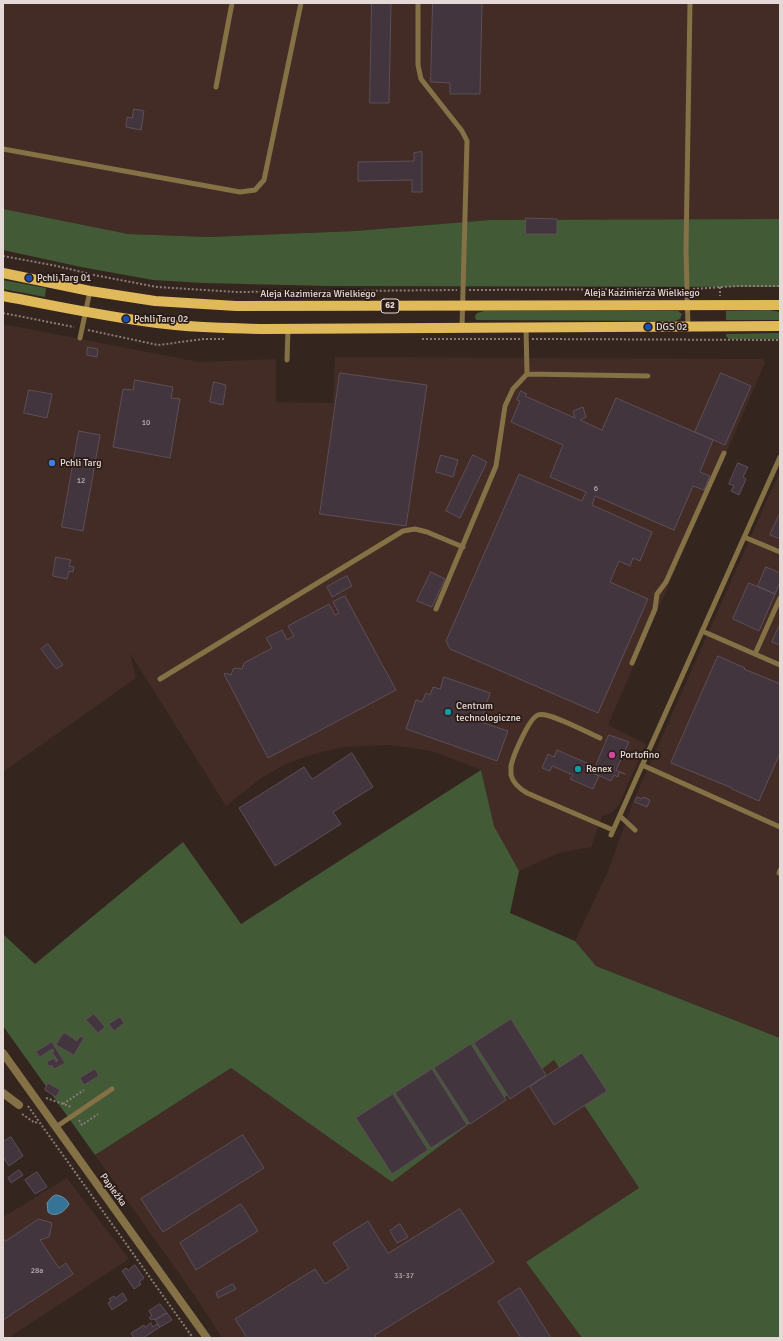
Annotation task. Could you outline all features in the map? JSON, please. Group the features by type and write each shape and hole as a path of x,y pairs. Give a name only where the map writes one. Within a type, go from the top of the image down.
{"main road":[{"name":"Aleja Kazimierza Wielkiego","path":"3,273 90,291 155,301 229,306 780,305"},
{"path":"3,296 86,312 173,325 214,328 288,329 780,326"}],"street":[{"name":"Papieżka","path":"3,1053 38,1104 207,1338"},
{"path":"3,1094 22,1104"}],"lane":[{"path":"216,87 232,3"},
{"path":"3,149 240,192 255,190 264,180 302,3"},
{"path":"418,3 418,65 421,79 462,131 467,141 462,328"},
{"path":"688,327 686,250 690,3"},
{"path":"80,338 90,291"},
{"path":"436,608 496,466 505,406 513,389 527,374 526,328"},
{"path":"287,360 288,329"},
{"path":"527,374 648,376"},
{"path":"632,663 655,609 658,594 666,582 724,453"},
{"path":"600,738 550,715 539,714 532,718 527,725 511,766 512,776 520,788 527,793 612,832 780,457"},
{"path":"160,679 403,531 416,530 427,532 463,547"},
{"path":"744,537 780,552"},
{"path":"755,654 780,598"},
{"path":"702,631 780,665"},
{"path":"642,765 780,827"},
{"path":"620,816 635,830"},
{"path":"56,1127 112,1089"}],"path":[{"path":"3,256 157,287 236,292 687,289 737,286 780,286"},
{"path":"3,313 63,325"},
{"path":"63,1104 84,1090"},
{"path":"41,1119 33,1108 47,1098 69,1106 82,1125 98,1114"},
{"path":"22,1104 193,1338"}],"shaded area":[{"path":"3,3 780,3 780,219 490,220 355,231 209,237 128,234 93,229 3,211"},
{"path":"3,324 199,362 276,359 276,402 333,403 335,357 763,359 765,363 608,725 646,744 619,804 613,812 602,816 591,847 559,853 519,871 494,826 481,770 435,752 388,745 345,747 304,757 282,766 260,779 226,806 130,653 136,678 3,772"},
{"path":"780,471 780,1038 596,966 575,941 608,871 633,802"},
{"path":"554,1060 639,1188 526,1262 582,1338 222,1338 199,1302 95,1155 231,1068 392,1181"},
{"path":"67,1178 129,1259 8,1338 3,1338 3,1217"}],"green space":[{"path":"3,209 128,234 209,237 355,231 490,220 780,219 780,287 327,286 203,283 153,280 81,267 3,250"},
{"path":"3,280 46,288 45,297 3,289"},
{"path":"769,310 780,312 780,320 726,320 726,311"},
{"path":"484,311 678,311 682,314 680,319 674,321 476,320 475,316 477,313"},
{"path":"780,333 780,339 729,339 726,336 726,334"},
{"path":"481,770 494,826 519,871 510,913 575,941 596,966 780,1038 780,1338 582,1338 526,1262 639,1188 554,1060 392,1182 231,1068 95,1155 3,1026 3,934 35,964 183,842 241,924"}],"water":[{"path":"56,1195 67,1200 69,1204 62,1212 51,1214 48,1212 47,1203"}],"building":[{"path":"372,3 391,3 389,103 370,103"},
{"path":"433,3 482,3 480,94 450,94 450,83 431,82"},
{"path":"134,109 144,111 141,130 126,127 127,117 132,118"},
{"path":"422,152 422,192 412,192 412,180 358,181 358,162 414,161 414,153"},
{"path":"526,218 557,219 557,234 526,234"},
{"path":"88,347 98,349 97,357 87,355"},
{"path":"340,373 427,385 406,526 320,514"},
{"path":"721,373 751,386 725,445 695,432"},
{"path":"135,380 173,387 171,398 180,399 170,458 113,447 123,389 133,390"},
{"path":"214,382 226,385 223,405 210,402"},
{"path":"29,390 52,394 47,418 24,413"},
{"path":"521,391 527,394 525,396 575,418 573,411 583,407 586,417 580,420 602,430 616,398 713,440 700,472 710,476 704,490 693,486 674,530 595,496 592,505 652,532 640,561 633,558 630,566 619,561 610,582 648,599 598,713 450,649 446,641 519,474 582,501 586,492 550,477 563,445 511,422 520,401 517,400"},
{"path":"79,431 100,435 83,531 62,527"},
{"path":"441,455 458,460 453,477 436,472"},
{"path":"473,455 487,462 460,518 446,511"},
{"path":"738,463 748,467 743,477 746,479 739,495 731,491 734,486 729,484"},
{"path":"780,513 780,539 770,535"},
{"path":"56,557 71,560 69,566 74,567 73,572 69,571 67,579 53,576"},
{"path":"766,567 780,573 780,582 775,594 758,586"},
{"path":"431,572 445,579 432,607 417,601"},
{"path":"347,576 352,586 332,597 327,587"},
{"path":"749,583 775,594 759,631 733,619"},
{"path":"345,596 396,690 268,758 224,674 231,675 233,669 242,669 244,663 272,648 266,638 282,630 287,640 294,636 288,626 329,604 335,615 339,613 333,602"},
{"path":"780,624 780,645 772,642"},
{"path":"48,644 63,665 56,669 41,649"},
{"path":"718,656 745,668 744,669 780,683 780,753 759,801 732,788 671,763"},
{"name":"Centrum technologiczne","path":"444,677 490,693 481,722 508,731 497,761 406,729 416,700 422,702 426,693 430,695 433,687 440,689"},
{"name":"Portofino","path":"609,735 629,742 616,770 625,774 619,772 618,777 614,775 611,781 593,773"},
{"name":"Renex","path":"557,750 596,767 593,773 599,776 593,789 570,779 573,775 552,766 550,771 542,768 548,754 554,757"},
{"path":"352,753 373,787 333,812 341,824 275,866 239,808 304,767 312,779"},
{"path":"637,797 642,799 643,797 650,800 647,807 635,802"},
{"path":"94,1014 105,1027 98,1033 86,1020"},
{"path":"120,1017 124,1023 114,1031 109,1024"},
{"path":"511,1019 546,1075 510,1099 474,1043"},
{"path":"65,1033 77,1041 80,1036 84,1038 74,1055 56,1045 61,1036"},
{"path":"52,1042 65,1063 54,1069 52,1065 49,1067 47,1062 54,1058 56,1062 58,1061 52,1052 54,1051 52,1049 40,1057 36,1052"},
{"path":"471,1044 506,1100 470,1124 434,1068"},
{"path":"582,1053 607,1091 554,1125 530,1087"},
{"path":"95,1069 99,1076 84,1085 80,1078"},
{"path":"432,1069 467,1125 431,1148 395,1093"},
{"path":"48,1083 60,1090 56,1097 45,1090"},
{"path":"393,1094 428,1150 392,1174 356,1118"},
{"path":"243,1135 264,1168 163,1232 141,1199"},
{"path":"11,1137 23,1156 9,1166 3,1157 3,1142"},
{"path":"19,1170 23,1175 11,1183 8,1178"},
{"path":"37,1172 47,1187 35,1194 25,1180"},
{"path":"241,1204 258,1231 196,1270 180,1243"},
{"path":"460,1209 494,1262 375,1335 376,1338 247,1338 235,1319 315,1269 325,1284 349,1268 333,1243 368,1221 388,1253"},
{"path":"39,1219 52,1223 49,1237 40,1240 59,1268 66,1263 73,1274 3,1320 3,1238 5,1241"},
{"path":"400,1224 408,1237 397,1243 390,1231"},
{"path":"135,1265 144,1278 139,1282 141,1284 134,1289 122,1271 126,1268 128,1270"},
{"path":"233,1284 236,1289 218,1298 216,1293"},
{"path":"520,1288 551,1338 521,1338 498,1302"},
{"path":"123,1293 127,1300 112,1310 108,1303 111,1301 109,1299 114,1296 115,1298"},
{"path":"160,1304 167,1313 155,1320 151,1320 149,1318 152,1316 149,1311"},
{"path":"167,1313 172,1320 160,1327 155,1320"},
{"path":"151,1323 153,1327 157,1324 160,1327 143,1338 134,1338 131,1333 144,1325 145,1327"}],"place":[{"name":"Pchli Targ 01","path":"29,278"},
{"name":"Pchli Targ 02","path":"126,319"},
{"name":"DGS 02","path":"648,327"},
{"name":"Pchli Targ","path":"52,463"},
{"name":"Centrum technologiczne","path":"448,712"},
{"name":"Portofino","path":"612,755"},
{"name":"Renex","path":"578,769"}]}
